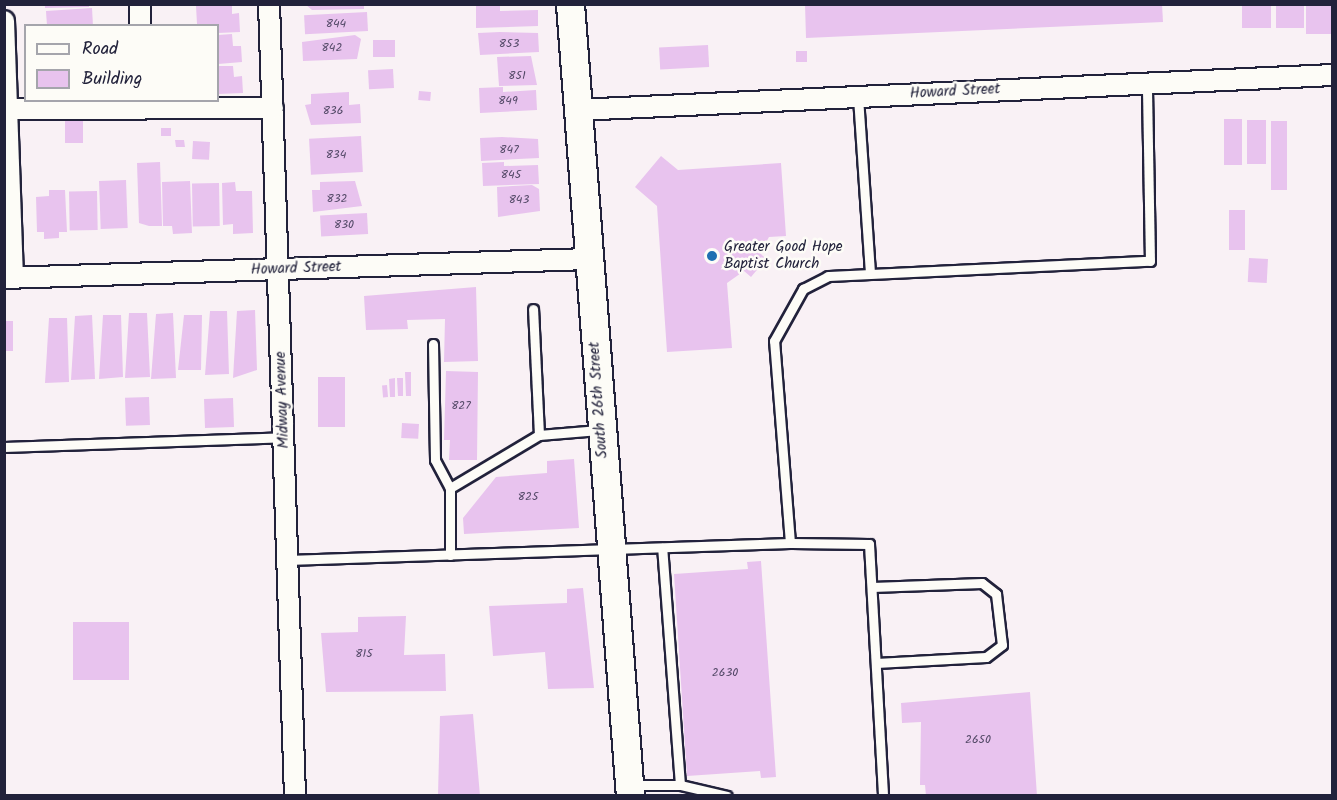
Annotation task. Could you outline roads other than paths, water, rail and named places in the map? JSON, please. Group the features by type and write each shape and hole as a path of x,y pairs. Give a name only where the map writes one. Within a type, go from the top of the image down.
{"street":[{"path":"140,4 140,24"},
{"name":"Midway Avenue","path":"269,4 295,795"},
{"name":"South 26th Street","path":"570,4 629,790"},
{"path":"4,21 9,278"},
{"name":"Howard Street","path":"577,110 1332,75"},
{"path":"6,109 141,104 273,108"},
{"name":"Howard Street","path":"9,278 588,259"}],"lane":[{"path":"790,543 774,341 803,289 828,276 1150,261 1147,84"},
{"path":"858,97 870,273"},
{"path":"533,309 539,435"},
{"path":"433,344 435,460 450,488 450,555"},
{"path":"450,488 539,435 601,430"},
{"path":"4,447 284,437"},
{"path":"287,560 790,543 869,543 884,795"},
{"path":"662,548 680,785"},
{"path":"872,587 982,583 996,594 1002,645 986,657 876,663"},
{"path":"629,790 680,785 727,795"}],"place":[{"name":"Greater Good Hope Baptist Church","path":"712,256"}]}
